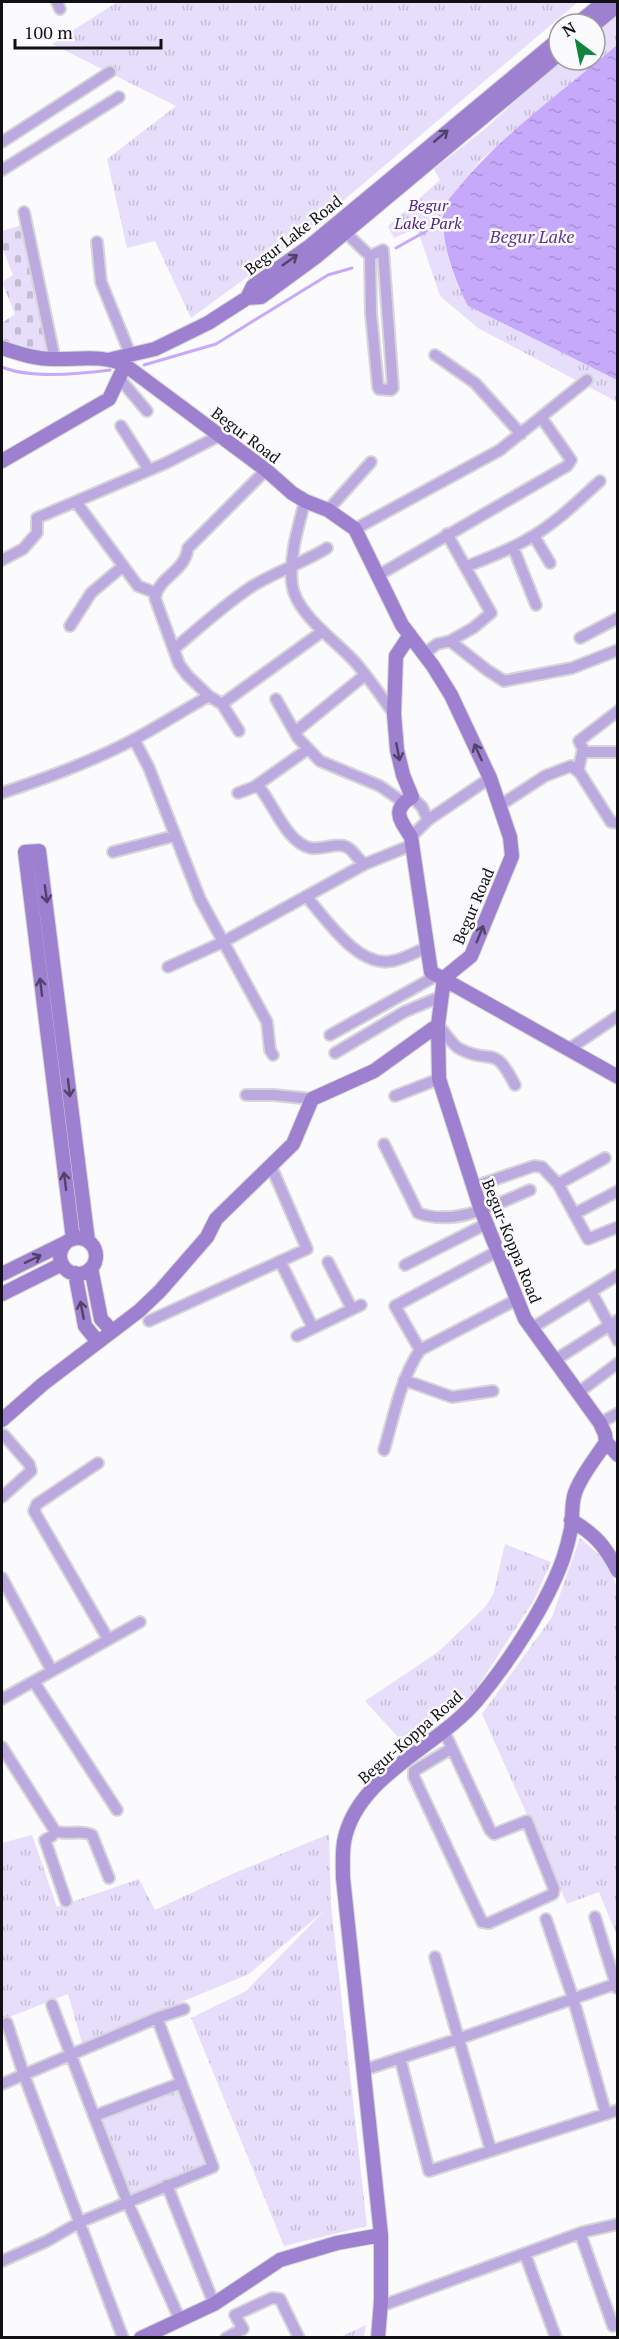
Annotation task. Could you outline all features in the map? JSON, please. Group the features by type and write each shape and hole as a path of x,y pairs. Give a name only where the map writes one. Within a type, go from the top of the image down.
{"main road":[{"path":"592,12 604,2"},
{"name":"Begur Lake Road","path":"247,298 253,286 364,207 501,94 547,50"},
{"name":"Begur Lake Road","path":"501,94 547,62"},
{"name":"Begur Lake Road","path":"247,298 261,297 317,256 345,232 364,207"},
{"path":"2,461 109,399 128,360 185,335 247,298"},
{"name":"Begur Road","path":"2,348 19,354 55,360 128,360 219,436 304,501 328,510 355,529 402,626 410,635 424,654 451,695 490,778 510,837 512,856 471,956 440,977 431,972 412,841 399,819 398,811 408,799 397,750 394,714 396,656 410,635"},
{"path":"91,1268 82,1273 68,1271 62,1264 60,1254 69,1241 25,852 39,850 88,1241 92,1244 96,1254 91,1268 101,1318 112,1331"},
{"path":"440,977 618,1077"},
{"name":"Begur-Koppa Road","path":"378,2337 381,2306 381,2235 343,1878 344,1840 354,1814 370,1792 398,1766 464,1714 481,1696 532,1619 562,1560 572,1520 576,1489 606,1442 600,1423 532,1328 516,1300 472,1187 439,1079 438,1025 442,996 440,977"},
{"path":"2,1420 43,1384 160,1291 201,1245 216,1219 253,1180 293,1144 312,1099 374,1071 438,1025"},
{"path":"2,1274 69,1241 88,1241"},
{"path":"2,1294 62,1264"},
{"path":"75,1273 85,1326 98,1342"},
{"path":"606,1442 618,1455"},
{"path":"572,1520 586,1529 606,1548 618,1571"},
{"path":"141,2337 214,2304 268,2266 290,2256 337,2242 381,2235"}],"street":[{"path":"2,142 110,72"},
{"path":"2,170 118,97"},
{"path":"24,212 55,360"},
{"path":"345,232 369,256 371,314 378,387 391,390 383,250 369,256"},
{"path":"97,242 101,282 128,360"},
{"path":"435,355 475,383 521,434"},
{"path":"120,379 147,411"},
{"path":"355,529 489,457 587,380"},
{"path":"377,576 567,466 571,460 541,417"},
{"path":"121,426 149,470"},
{"path":"2,560 23,549 37,533 37,518 149,470 219,436"},
{"path":"328,510 371,462"},
{"path":"239,731 222,704 209,696 182,670 155,598 156,589 187,559 188,548 266,470"},
{"path":"465,567 534,536 558,519 600,482"},
{"path":"304,501 295,539 292,585 296,598 323,632 365,675 394,714"},
{"path":"76,502 138,586 156,593"},
{"path":"424,654 437,644 450,641 473,628 491,613 447,534"},
{"path":"534,536 550,562"},
{"path":"513,547 536,605"},
{"path":"174,649 252,587 293,568 327,548"},
{"path":"70,626 91,593 123,566"},
{"path":"580,638 618,618"},
{"path":"222,704 323,632"},
{"path":"450,641 504,681 572,668 618,650"},
{"path":"295,732 365,675"},
{"path":"2,794 67,770 134,740 209,696"},
{"path":"276,699 295,732 320,761 408,799 422,807 428,820"},
{"path":"578,771 583,752 579,741 618,711"},
{"path":"134,740 149,768 200,899 267,1022 270,1050 273,1055"},
{"path":"238,793 254,787 308,749"},
{"path":"583,752 618,752"},
{"path":"499,806 545,776 571,766 578,771 611,822 618,823"},
{"path":"168,967 223,942 365,864 412,841 428,820 490,778"},
{"path":"254,787 260,788 269,800 293,840 304,847 321,849 342,845 365,864"},
{"path":"113,852 174,836"},
{"path":"306,896 347,943 373,960 392,962 427,947"},
{"path":"330,1035 440,977"},
{"path":"335,1053 404,1012 442,996"},
{"path":"569,1049 618,1016"},
{"path":"438,1025 460,1049 498,1059 515,1085"},
{"path":"395,1096 439,1079"},
{"path":"246,1095 312,1099"},
{"path":"384,1144 418,1213 437,1216 466,1215 530,1190"},
{"path":"558,1185 605,1158"},
{"path":"149,1321 307,1249 271,1166"},
{"path":"472,1187 538,1166 546,1169 558,1185 588,1239 618,1227"},
{"path":"574,1214 618,1191"},
{"path":"405,1265 486,1224"},
{"path":"420,1350 395,1306 496,1252"},
{"path":"280,1261 313,1328"},
{"path":"297,1336 357,1307 328,1262"},
{"path":"532,1328 618,1275"},
{"path":"592,1293 613,1322 618,1341"},
{"path":"384,1450 404,1380 420,1350 516,1300"},
{"path":"555,1360 613,1322"},
{"path":"579,1392 618,1363"},
{"path":"404,1380 452,1396 493,1391"},
{"path":"600,1423 618,1413"},
{"path":"2,1436 4,1435 29,1464 31,1471 2,1497"},
{"path":"98,1464 37,1504 34,1511 108,1639"},
{"path":"2,1578 52,1671"},
{"path":"2,1699 140,1622"},
{"path":"34,1682 117,1810"},
{"path":"444,1731 452,1748 490,1830 494,1834 527,1821 554,1889 553,1894 489,1923 482,1922 414,1777 414,1771 452,1748"},
{"path":"2,1747 55,1831 61,1833 86,1832 92,1835 109,1878"},
{"path":"55,1831 45,1840 66,1901"},
{"path":"364,2070 617,1985 595,1917"},
{"path":"546,1919 573,1998 606,2114"},
{"path":"435,1957 491,2151"},
{"path":"52,2005 127,2201 180,2320"},
{"path":"2,2084 184,2009"},
{"path":"2,2261 127,2201 213,2167 158,2018"},
{"path":"7,2023 123,2337"},
{"path":"400,2058 429,2170 618,2110"},
{"path":"94,2116 181,2083"},
{"path":"167,2185 214,2304"},
{"path":"381,2306 580,2234 618,2224"},
{"path":"580,2234 613,2326"},
{"path":"525,2254 556,2337"},
{"path":"235,2291 246,2310"},
{"path":"226,2337 243,2329 236,2315 272,2298 280,2299 300,2337"}],"green space":[{"path":"117,2 578,2 566,12 547,12 547,28 292,244 191,318 155,241 127,248 107,159 176,106 52,44"},
{"name":"Begur Lake Park","path":"617,13 617,45 607,53 607,21"},
{"name":"Begur Lake Park","path":"547,72 585,72 481,160 446,204 445,232 449,260 468,306 617,380 617,402 478,328 440,296 417,228 394,238 388,226 440,180 434,169 485,129"},
{"path":"24,224 52,354 24,349 2,340 2,323 15,314 2,282 13,275 2,247 2,231"},
{"path":"580,1538 606,1561 617,1587 617,1936 599,1892 567,1904 482,1714 552,1617"},
{"path":"505,1544 551,1562 534,1600 473,1694 406,1746 365,1701 438,1652 485,1607 493,1595"},
{"path":"329,1834 331,1905 367,2226 284,2246 191,2018 246,1991 324,1911 249,1974 82,2043 68,1994 2,2020 2,1843 32,1835 57,1907 139,1879 155,1910 232,1874"},
{"path":"181,2076 218,2170 123,2207 86,2113"},
{"path":"366,2325 364,2337 340,2337"}],"water":[{"name":"Begur Lake","path":"617,45 617,380 468,306 448,256 443,228 446,204 477,167 535,112 584,72 607,72 607,53"}],"waterway":[{"path":"396,248 446,220"},
{"path":"144,365 216,344 328,275 352,268"},
{"path":"2,367 13,371 41,374 110,370"}]}
